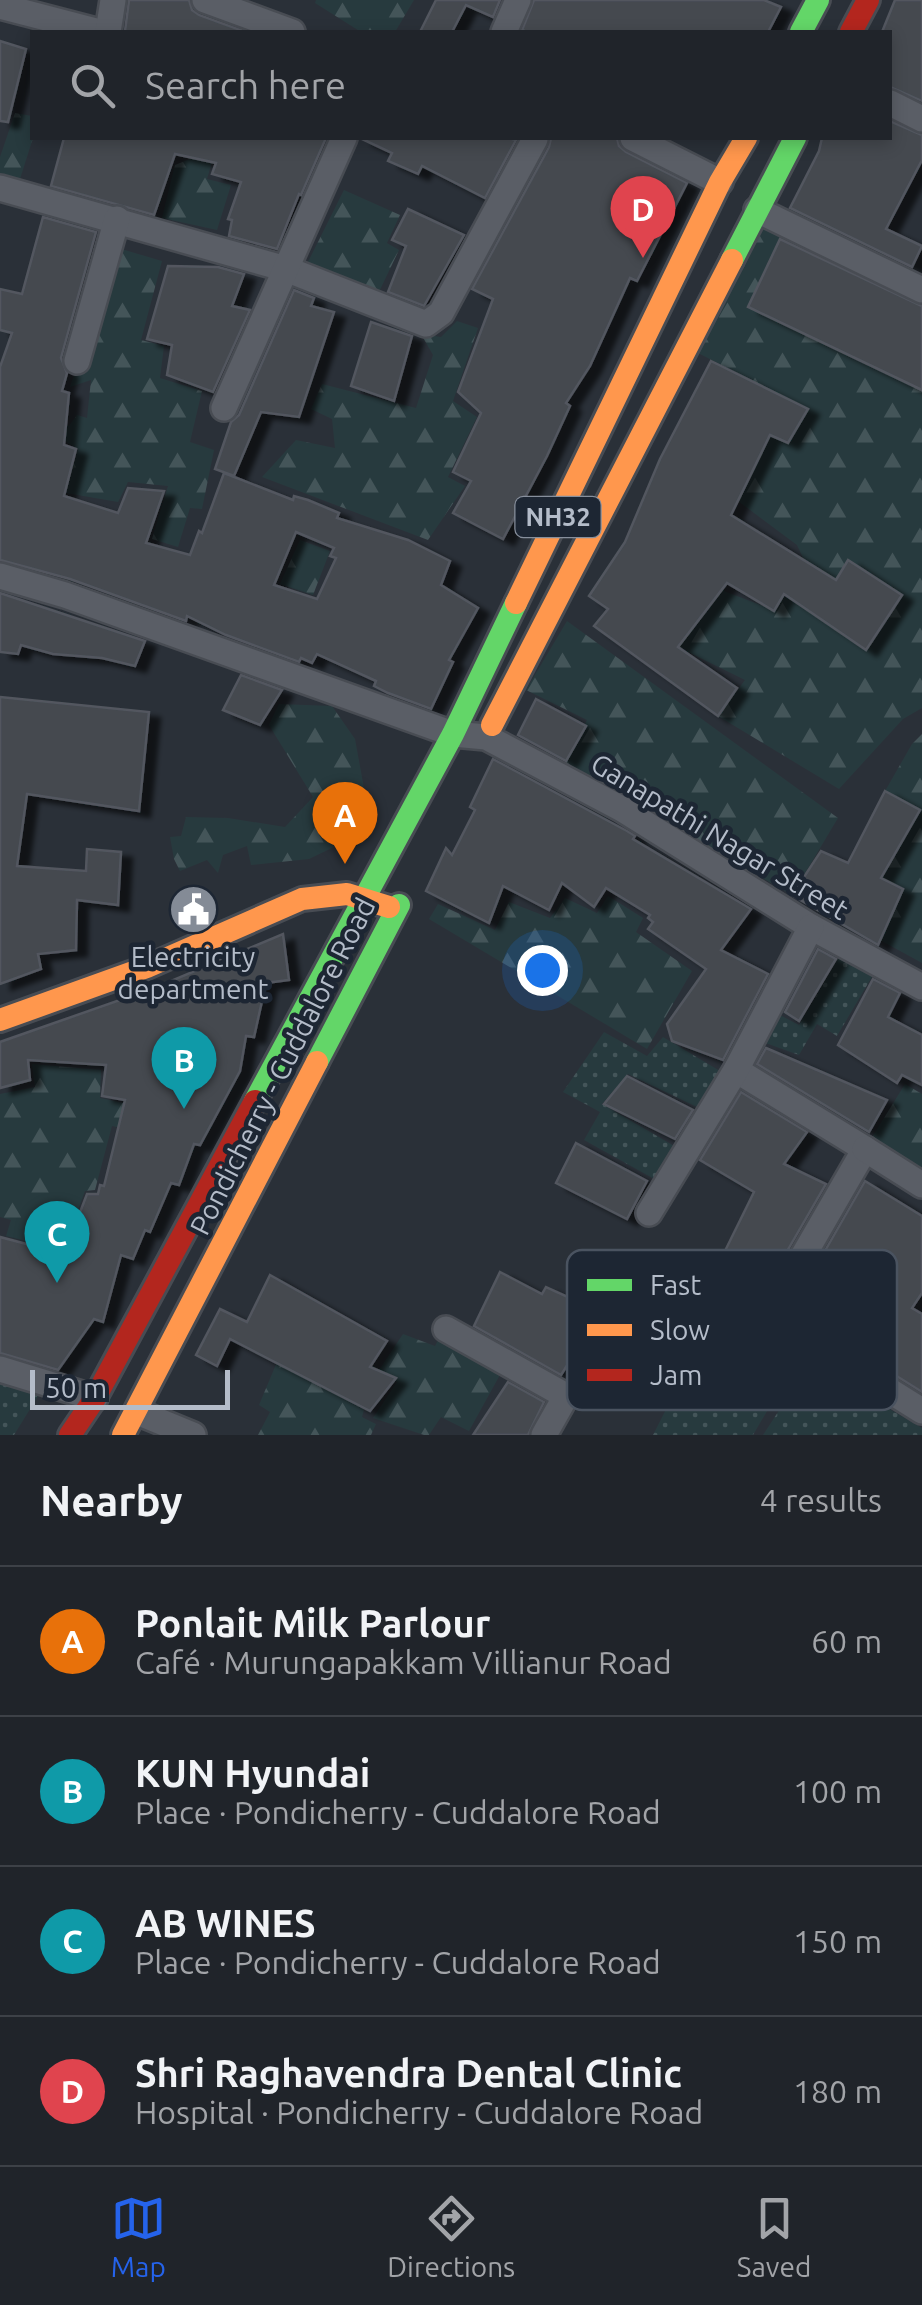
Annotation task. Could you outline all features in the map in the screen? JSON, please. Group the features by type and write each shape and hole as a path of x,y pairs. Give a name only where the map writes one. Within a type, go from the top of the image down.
{"main road":[{"path":"852,30 868,0"},
{"path":"801,30 807,3"},
{"name":"Pondicherry - Cuddalore Road","path":"70,1435 95,1398 453,734 745,140"},
{"name":"NH32","path":"482,746 795,140"},
{"path":"724,178 762,201"},
{"path":"0,1020 148,967 302,900 326,892 367,896"},
{"name":"Pondicherry - Cuddalore Road","path":"124,1435 401,901 367,896"}],"street":[{"path":"108,30 113,0"},
{"path":"205,0 287,30"},
{"path":"505,30 518,0"},
{"path":"0,6 92,30"},
{"path":"892,104 922,119"},
{"path":"224,408 343,140"},
{"path":"0,188 286,269 420,324 432,322 440,313 533,140"},
{"path":"638,140 724,178"},
{"path":"762,201 922,290"},
{"path":"77,360 117,220"},
{"path":"0,576 65,595 482,746"},
{"name":"Ganapathi Nagar Street","path":"482,746 622,809 811,927 922,988"},
{"path":"649,1213 736,1070 811,927"},
{"path":"736,1070 922,1185"},
{"path":"806,1250 864,1149"},
{"path":"446,1329 566,1396 544,1435"},
{"path":"0,1369 95,1398"},
{"path":"897,1395 922,1411"},
{"path":"137,1412 193,1435"}],"green space":[{"path":"414,0 396,30 358,30 315,3"},
{"path":"15,113 30,116 32,140 20,179 0,174 0,157"},
{"path":"199,140 218,140 207,179 231,185 217,230 162,218 175,165 195,157"},
{"path":"344,190 400,215 387,243 399,250 378,294 308,262"},
{"path":"753,218 783,235 749,307 922,390 922,708 903,719 839,789 718,716 745,680 678,647 721,590 774,610 804,560 797,545 738,501 770,435 788,442 808,409 692,350"},
{"path":"118,248 162,261 141,340 164,346 160,378 202,391 190,442 214,450 202,509 190,508 178,547 152,539 168,486 128,482 118,502 66,493 78,449 65,441 63,434 77,415 87,418 91,380 70,387"},
{"path":"457,321 478,328 453,401 477,417 448,477 465,486 428,540 262,477 296,440 335,448 332,419 311,409 322,384 416,408 433,355 421,334 441,337"},
{"path":"300,540 330,551 313,595 280,584"},
{"path":"567,621 838,818 792,895 564,763 587,720 526,690"},
{"path":"279,704 332,706 355,739 366,799 357,836 309,859 251,865 247,846 223,855 218,873 207,860 180,871 170,837 181,836 186,817 228,818 285,827 313,797 269,725"},
{"path":"922,734 922,963 880,940 881,879 920,810 885,791"},
{"path":"608,896 643,918 636,932 692,971 647,1049 429,919 438,904 495,930 509,902 550,918 565,898 597,913"},
{"path":"839,957 873,975 837,1036 817,1024 799,1055 760,1041 776,1013 799,1025"},
{"path":"604,1032 647,1056 663,1037 720,1071 699,1108 628,1074 602,1104 676,1147 656,1180 584,1140 600,1112 563,1092"},
{"path":"32,1064 101,1070 100,1098 142,1107 138,1132 112,1126 95,1190 85,1191 63,1250 6,1236 11,1220 0,1217 0,1094 35,1087"},
{"path":"905,1084 922,1094 922,1173 871,1139"},
{"path":"403,1334 435,1346 440,1336 501,1373 469,1431 441,1417 429,1435 373,1418 397,1382 379,1370"},
{"path":"277,1362 365,1406 362,1417 376,1424 371,1435 258,1435 270,1412 259,1405"},
{"path":"0,1382 40,1393 14,1435 0,1435"},
{"path":"666,1410 768,1410 753,1435 653,1435"},
{"path":"779,1410 891,1410 922,1428 922,1435 763,1435"}],"building":[{"path":"129,0 189,0 192,10 199,15 240,30 125,30"},
{"path":"436,0 500,0 493,17 466,5 453,30 421,30"},
{"path":"534,0 764,0 781,7 769,30 522,30"},
{"path":"895,0 922,0 922,101 892,88 892,30 883,30"},
{"path":"0,41 26,49 8,122 0,121"},
{"path":"892,122 922,135 922,160 886,229 922,246 912,267 790,208 822,140 892,140"},
{"path":"63,140 325,140 277,249 229,236 232,220 228,219 241,182 212,174 216,163 175,154 154,215 51,186"},
{"path":"364,140 516,140 485,198 422,166 418,174 388,161 392,153"},
{"path":"551,140 618,140 626,152 687,183 637,281 630,278 590,366 566,403 570,406 547,456 503,539 453,513 471,481 453,472 481,413 458,392 493,299 472,289"},
{"path":"408,209 464,235 424,306 388,292 406,246 392,240"},
{"path":"43,217 96,232 61,358 67,373 62,391 69,393 64,445 76,449 64,496 118,513 128,488 164,491 146,543 190,555 224,473 293,500 294,496 308,500 339,513 337,518 408,540 450,561 441,585 478,608 449,660 453,662 431,709 388,693 374,686 376,681 317,654 312,663 301,658 299,662 187,616 186,621 70,579 0,560 0,367 12,333 0,330 0,289 22,294","holes":["296,532 334,548 330,556 336,558 317,599 274,585"]},
{"path":"780,239 922,306 922,390 748,307"},
{"path":"168,266 218,267 244,274 232,306 250,310 213,392 167,375 172,345 147,339"},
{"path":"294,290 314,298 311,306 334,312 299,417 261,412 234,476 215,469 231,422 239,415"},
{"path":"371,322 412,336 394,401 351,386"},
{"path":"711,361 808,409 788,443 770,435 731,515 836,580 848,560 902,595 866,650 784,594 774,611 727,583 678,647 737,688 718,716 594,626 608,609 589,596 625,542 660,459"},
{"path":"0,593 145,641 135,666 102,658 53,654 21,645 18,654 0,652"},
{"path":"241,675 282,690 260,725 223,710"},
{"path":"0,697 149,712 139,811 27,794 17,866 86,871 87,849 121,852 118,905 77,900 76,950 38,954 41,969 0,984"},
{"path":"536,699 586,726 566,761 518,735"},
{"path":"493,759 627,831 635,836 633,839 751,909 721,950 768,974 723,1060 672,1041 667,1024 706,969 648,929 653,922 648,918 650,915 606,888 594,907 562,883 549,910 503,886 489,923 426,891 446,848 452,855 475,810 470,807"},
{"path":"885,791 920,810 881,878 903,889 878,945 792,895 821,851 848,863"},
{"path":"283,934 289,980 266,983 254,1037 246,1036 240,1071 200,1145 194,1144 179,1185 171,1183 150,1232 145,1230 133,1259 121,1255 103,1322 94,1319 58,1370 0,1353 0,1237 64,1254 87,1194 98,1194 100,1185 104,1186 125,1100 102,1096 106,1065 28,1060 30,1080 0,1088 0,1042 157,987 166,988 166,983"},
{"path":"818,949 836,959 799,1021 785,1012"},
{"path":"873,979 900,993 888,1017 922,1035 922,1085 902,1075 897,1083 838,1045"},
{"path":"766,1048 887,1100 869,1132 757,1064"},
{"path":"627,1076 693,1110 675,1139 604,1104"},
{"path":"741,1092 807,1132 784,1164 826,1184 788,1250 725,1250 754,1192 700,1160"},
{"path":"576,1143 647,1181 627,1219 556,1183"},
{"path":"865,1181 922,1216 922,1293 912,1308 922,1314 922,1392 897,1376 897,1250 825,1250"},
{"path":"500,1272 542,1294 546,1287 567,1297 567,1366 561,1375 474,1326"},
{"path":"270,1275 387,1341 370,1367 396,1378 370,1411 230,1339 217,1366 196,1355 220,1309 247,1322"},
{"path":"508,1382 544,1402 528,1435 473,1435"}],"traffic: fast":[{"path":"802,30 818,0"},
{"path":"732,260 794,140"},
{"path":"255,1101 453,734 516,603"},
{"path":"317,1062 399,905"}],"traffic: slow":[{"path":"516,603 720,182 745,140"},
{"path":"492,725 732,260"},
{"path":"0,1020 147,967 302,899 347,894 389,907"},
{"path":"123,1435 317,1062"}],"traffic: jam":[{"path":"852,30 868,0"},
{"path":"70,1435 95,1398 255,1101"}],"place":[{"name":"Shri Raghavendra Dental Clinic","path":"643,258"},
{"name":"Ponlait Milk Parlour","path":"345,864"},
{"name":"Electricity department","path":"193,909"},
{"name":"KUN Hyundai","path":"184,1109"},
{"name":"AB WINES","path":"57,1283"}]}
